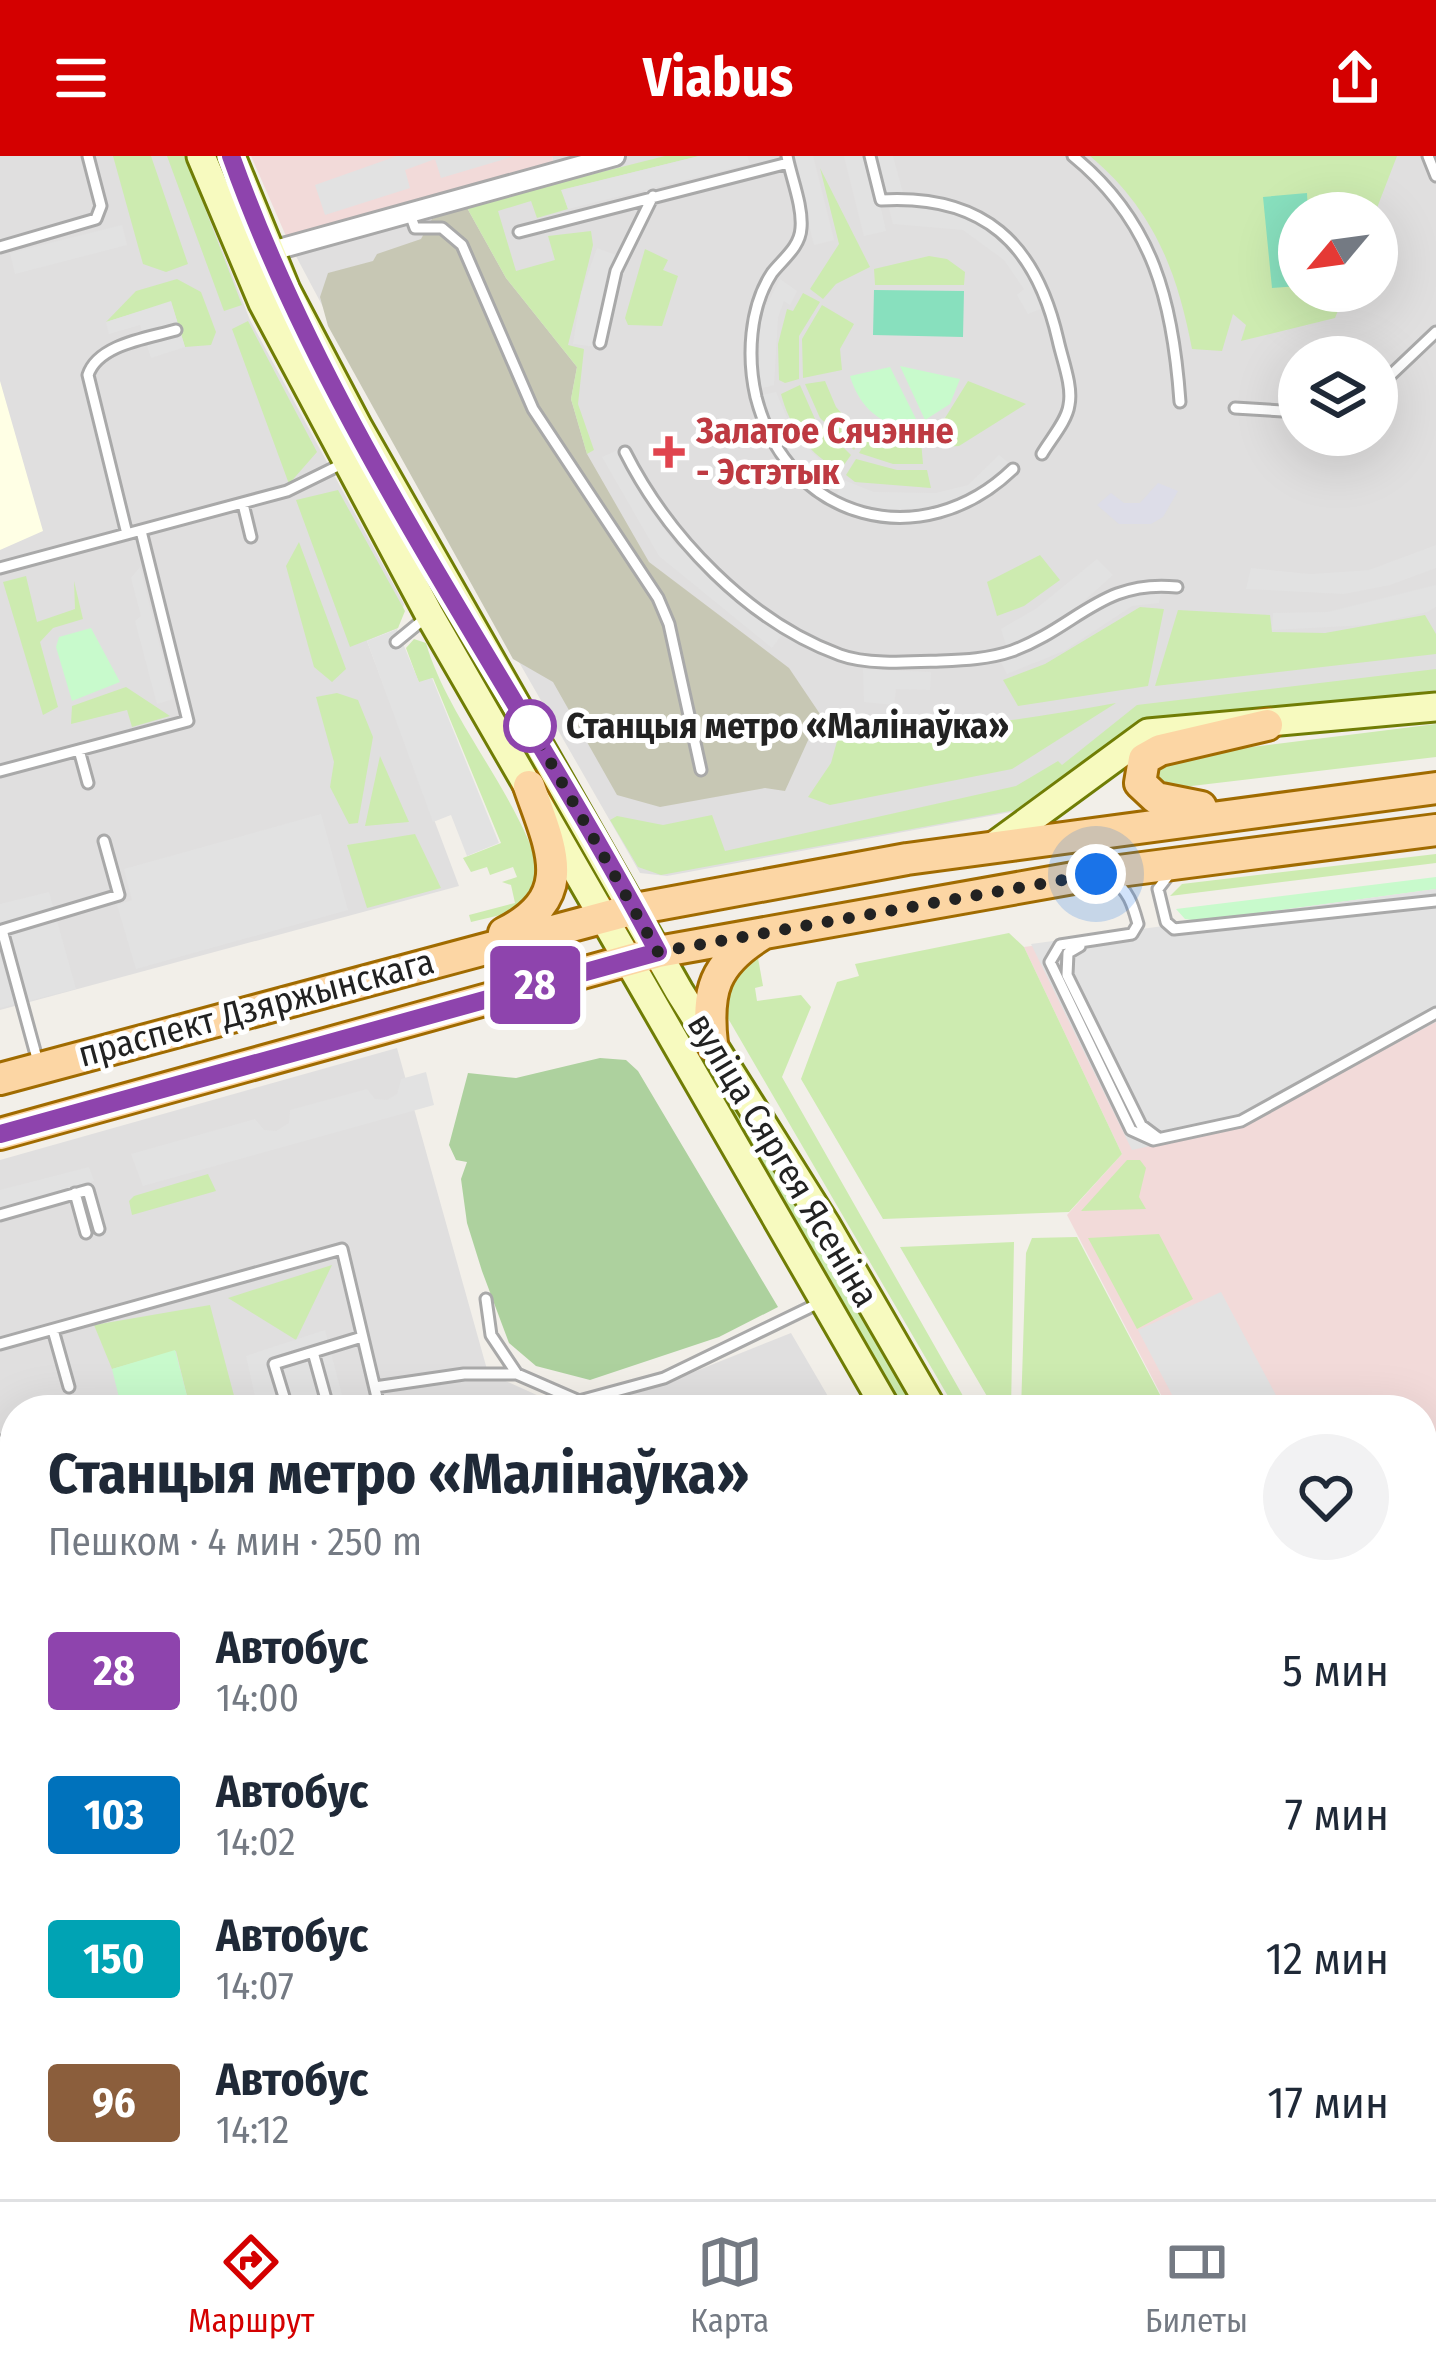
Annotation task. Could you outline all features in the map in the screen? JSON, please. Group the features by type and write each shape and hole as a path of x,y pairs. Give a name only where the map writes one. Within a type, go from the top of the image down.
{"main road":[{"path":"201,156 256,256"},
{"path":"230,156 256,256"},
{"name":"вуліца Сяргея Ясеніна","path":"256,256 346,463 878,1395"},
{"name":"вуліца Сяргея Ясеніна","path":"256,256 658,952 924,1395"},
{"path":"994,846 1148,733 1436,707"},
{"path":"1237,811 1156,798 1140,783 1139,766 1160,750 1267,725"},
{"path":"476,948 527,922 554,877 553,854 529,786"},
{"name":"праспект Дзяржынскага","path":"0,1078 635,909 994,846 1436,788"},
{"name":"праспект Дзяржынскага","path":"0,1133 658,952 1096,874 1436,830"},
{"path":"712,1044 708,1009 717,973 772,929"}],"street":[{"path":"256,256 615,156"}],"lane":[{"path":"0,247 96,219 101,206 88,156"},
{"path":"870,156 881,200 924,197 964,210 1006,234 1030,265 1050,308 1070,406 1042,454"},
{"path":"1073,156 1120,205 1153,256 1173,319 1180,401"},
{"path":"1428,156 1436,176"},
{"path":"519,232 788,159 802,226 797,244 762,292 751,337 755,394 778,446 796,470 839,503 892,518 933,518 968,506 1013,469"},
{"path":"600,343 616,271 652,196"},
{"path":"410,214 415,228 442,228 462,245 533,409 658,598 669,624 701,770"},
{"path":"127,535 88,375 91,365 112,350 176,330"},
{"path":"1398,368 1436,332"},
{"path":"1235,409 1278,411"},
{"path":"626,452 646,493 706,565 777,619 842,656 915,662 997,656 1049,633 1126,586 1177,587"},
{"path":"0,568 243,503 316,480 346,463"},
{"path":"243,503 251,537"},
{"path":"0,771 188,721 141,532"},
{"path":"396,642 430,616"},
{"path":"79,750 88,783"},
{"path":"40,1068 2,930 118,895 104,841"},
{"path":"1184,861 1158,889 1170,928 1254,924 1436,901"},
{"path":"1096,874 1126,890 1138,924 1124,938 1060,945 1051,955 1053,969 1131,1130 1141,1137 1160,1139 1241,1120 1436,1013"},
{"path":"0,1215 88,1190 99,1229"},
{"path":"75,1193 86,1233"},
{"path":"0,1344 342,1249 377,1395"},
{"path":"112,1296 115,1312"},
{"path":"486,1298 491,1335 517,1374"},
{"path":"601,1395 664,1378 824,1300"},
{"path":"53,1330 69,1388"},
{"path":"283,1395 274,1364 362,1337"},
{"path":"313,1352 325,1395"},
{"path":"375,1388 464,1374 517,1374 565,1395"}],"shaded area":[{"path":"0,156 185,156 250,320 404,604 398,628 367,641 459,886 0,1010"},
{"path":"251,156 552,156 555,168 289,243"},
{"path":"397,156 515,156 441,178 435,159 405,170 410,188 325,215 315,185"},
{"path":"552,156 1436,156 1436,690 1150,725 1028,809 667,876 640,873 423,495 289,243 555,168"},
{"path":"699,156 747,156 750,164 568,209 561,190"},
{"path":"792,156 813,156 834,240 814,245"},
{"path":"844,156 893,156 903,193 879,200 886,231 864,236"},
{"path":"466,206 506,278 577,367 571,399 587,454 649,562 789,668 820,714 785,791 765,788 660,807 617,795 553,682 513,659 328,326 320,297 328,273 373,261 377,254 421,239 432,219"},
{"path":"938,207 983,222 1017,250 1045,307 1028,314 1017,295 1024,289 1004,260 963,230 893,224 889,208"},
{"path":"122,225 127,245 15,274 10,253"},
{"path":"597,248 624,258 603,348 573,344 581,293"},
{"path":"780,279 797,291 790,305 784,301 778,317 774,385 759,389 760,318"},
{"path":"171,301 185,347 151,358 140,325 109,334 106,322"},
{"path":"0,381 43,531 0,550"},
{"path":"776,392 795,436 836,475 827,490 789,456 770,426 759,396"},
{"path":"620,449 645,502 674,543 783,633 772,648 659,556 602,457"},
{"path":"999,455 1011,465 956,507 881,510 836,496 844,480 874,492 935,493 968,485"},
{"path":"1158,483 1178,491 1163,517 1151,524 1119,524 1097,505 1111,493 1124,503 1140,503"},
{"path":"1436,545 1436,568 1390,585 1344,594 1246,589 1251,568 1309,574 1369,570"},
{"path":"1097,559 1113,575 1076,608 1007,648 1001,629 1037,608"},
{"path":"140,567 173,699 157,704 135,621 141,616 131,578"},
{"path":"1436,585 1436,607 1427,612 1367,625 1272,630 1273,613 1328,612"},
{"path":"1162,588 1159,603 1132,606 1064,651 1007,674 1001,662 1051,641 1128,589"},
{"path":"397,629 419,682 432,678 499,843 467,856 451,815 433,822 367,641"},
{"path":"863,669 931,672 930,690 896,689 894,705 864,702"},
{"path":"321,814 348,910 136,969 117,905 132,900 124,869"},
{"path":"1436,889 1436,1395 1161,1395 1067,1215 1122,1154 1024,947"},
{"path":"1436,889 1436,1022 1242,1126 1132,1150 1031,944"},
{"path":"49,892 76,989 0,1008 0,904"},
{"path":"397,1048 488,1373 537,1395 0,1395 0,1160"},
{"path":"426,1072 434,1105 143,1186 131,1154 255,1119 264,1130 276,1131 289,1123 290,1110 367,1089 375,1099 387,1100 397,1094 401,1079"},
{"path":"89,1167 94,1181 51,1194 48,1209 0,1223 0,1190"},
{"path":"1221,1292 1276,1395 1172,1395 1138,1330"},
{"path":"325,1330 342,1395 255,1395 246,1356"},
{"path":"791,1333 827,1395 629,1395"}],"green space":[{"path":"113,156 151,156 188,264 166,272 143,264"},
{"path":"167,156 185,156 242,305 224,311"},
{"path":"665,156 699,156 562,190 568,209 537,218 531,201 498,211 516,271 555,260 548,236 591,231 593,245 568,345 584,349 578,404 594,450 587,454 571,399 577,367 506,278 466,206"},
{"path":"1090,156 1397,156 1383,192 1278,192 1278,312 1337,312 1335,318 1241,341 1246,325 1233,314 1222,351 1192,349 1179,293 1159,243 1112,176"},
{"path":"820,168 870,267 836,284 823,299 810,289 839,244"},
{"path":"1278,196 1278,288 1272,288 1263,197"},
{"path":"645,249 668,260 663,270 678,276 662,326 628,325 625,318"},
{"path":"929,256 947,259 965,272 964,285 875,285 874,269"},
{"path":"177,279 201,292 216,332 211,345 185,347 171,302 106,322 136,291"},
{"path":"874,290 964,291 963,337 873,335"},
{"path":"803,293 820,302 799,336 799,379 785,383 779,380 778,344 787,309 793,311"},
{"path":"822,305 854,324 840,349 842,370 803,378 802,339"},
{"path":"248,321 317,452 289,484 232,329"},
{"path":"900,366 960,379 950,404 925,420"},
{"path":"890,367 918,423 884,420 867,407 854,387 850,376"},
{"path":"825,381 836,407 863,437 854,450 820,418 805,384"},
{"path":"968,381 1026,404 959,446 942,447 925,426 945,418"},
{"path":"800,385 815,419 851,455 841,469 811,449 789,417 781,394"},
{"path":"876,424 920,429 923,464 893,464 859,453"},
{"path":"856,459 897,470 927,470 931,488 855,482 846,475"},
{"path":"338,490 405,611 398,628 350,647 296,500"},
{"path":"299,542 346,669 332,682 314,667 286,566"},
{"path":"1040,555 1060,580 1024,606 997,616 987,582"},
{"path":"26,576 37,622 75,609 74,581 83,619 53,628 40,642 58,707 43,715 3,582"},
{"path":"1140,607 1164,609 1148,686 1018,706 1003,680 1045,664"},
{"path":"1178,610 1270,615 1272,632 1325,633 1425,615 1436,634 1436,654 1155,686"},
{"path":"91,628 120,682 72,701 56,647 59,637"},
{"path":"414,639 426,643 451,702 532,849 541,878 522,910 471,922 469,915 515,903 511,885 502,882 517,877 513,867 490,875 487,867 471,872 463,858 501,843 433,678 419,683 406,648"},
{"path":"1436,669 1436,690 1157,724 1021,809 661,875 638,867 610,820 617,816 663,825 712,815 725,851 1016,786 1058,761 1062,765 1137,705"},
{"path":"126,687 170,716 132,727 127,710 71,724 72,706"},
{"path":"337,693 358,700 373,737 358,823 349,824 330,787 334,762 316,697"},
{"path":"1116,703 1012,769 830,805 808,797 831,763 844,716 946,725 1014,720"},
{"path":"1436,724 1436,757 1166,789 1145,766 1165,758"},
{"path":"380,756 409,822 365,826"},
{"path":"415,834 441,888 367,908 347,845"},
{"path":"1436,854 1436,863 1170,896 1182,884"},
{"path":"1436,877 1436,889 1201,921 1185,919 1176,909"},
{"path":"1009,933 1024,947 1122,1154 1069,1212 883,1219 801,1079 837,982 859,976 855,964"},
{"path":"758,958 763,986 755,988 757,1001 801,995 811,1007 782,1077 962,1395 947,1395 722,1008 739,962"},
{"path":"662,985 908,1395 896,1395 657,988"},
{"path":"600,1058 626,1060 638,1071 778,1307 719,1337 590,1380 536,1366 509,1343 467,1223 461,1179 467,1162 456,1160 449,1145 468,1073 516,1078"},
{"path":"1127,1160 1140,1160 1146,1168 1139,1197 1146,1209 1081,1211"},
{"path":"208,1174 216,1191 132,1215 129,1201 134,1196"},
{"path":"1159,1234 1193,1299 1137,1329 1088,1238"},
{"path":"1077,1237 1160,1395 1021,1395 1026,1253 1032,1238"},
{"path":"1014,1242 1011,1395 986,1395 900,1247"},
{"path":"332,1265 296,1340 228,1298"},
{"path":"210,1305 234,1395 187,1395 176,1351 112,1369 94,1325"},
{"path":"175,1350 187,1395 118,1395 112,1369"}],"bus line":[{"name":"28","path":"0,1134 658,952 358,427 286,290 231,156"}],"place":[{"name":"Залатое Сячэнне - Эстэтык","path":"669,452"},
{"name":"Станцыя метро «Малінаўка»","path":"530,726"}],"route":[{"path":"530,726 658,952 1096,874"}]}
